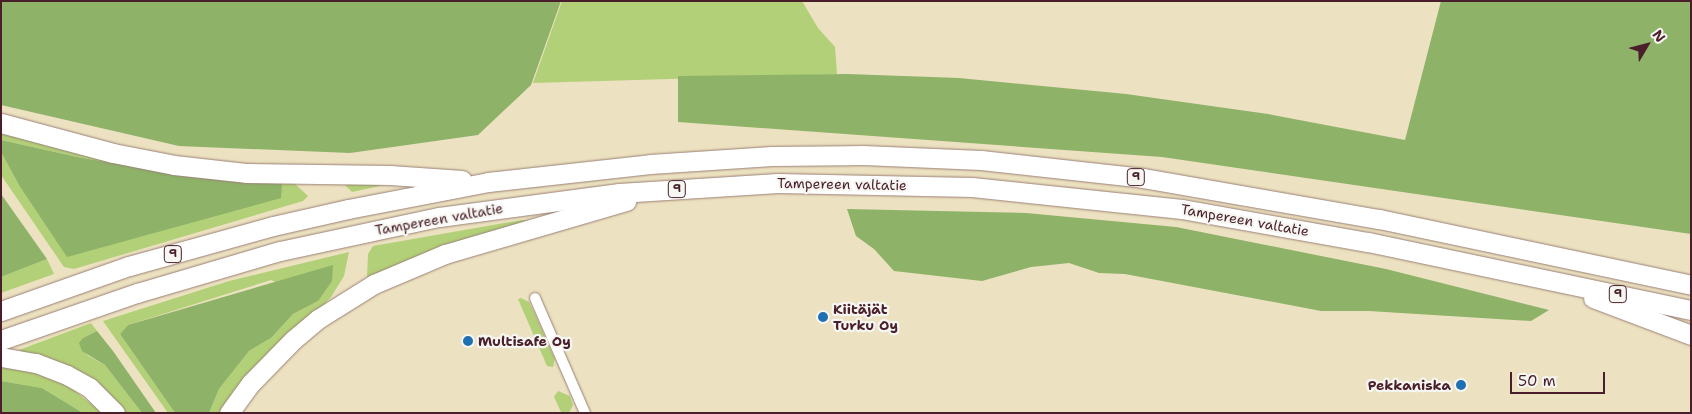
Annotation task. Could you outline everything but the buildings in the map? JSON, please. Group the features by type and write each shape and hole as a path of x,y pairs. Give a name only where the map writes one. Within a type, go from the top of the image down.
{"highway":[{"path":"1,123 113,153 174,165 246,173 390,175 488,182"},
{"name":"Tampereen valtatie","path":"1,312 129,266 273,226 488,182 650,164 772,156 864,155 981,160 1143,178 1274,199 1691,285"},
{"name":"Tampereen valtatie","path":"1,340 137,292 280,251 439,217 551,201 664,189 778,183 972,187 1182,209 1368,242 1691,310"},
{"path":"229,413 256,378 293,340 318,319 374,284 445,254 664,189"},
{"path":"1614,270 1691,273"},
{"path":"1546,279 1691,336"},
{"path":"1,357 36,363 67,375 90,388 115,413"}],"street":[{"path":"535,298 585,413"}],"green space":[{"path":"1,1 561,1 531,85 478,135 350,153 179,146 1,105"},
{"path":"562,1 802,1 818,28 835,47 837,74 533,83"},
{"path":"1441,1 1691,1 1691,234 1162,157 678,122 678,76 847,74 959,78 1126,94 1268,114 1405,140"},
{"path":"1,129 294,183 308,196 303,201 74,269 64,267 1,175 1,152 19,185 282,185 199,177 82,158 1,140"},
{"path":"1,140 82,158 199,177 282,184 281,198 67,257 19,185 1,152"},
{"path":"342,182 398,182 352,192"},
{"path":"1,194 47,259 1,277"},
{"path":"847,209 1026,213 1176,227 1386,269 1549,310 1531,321 1369,311 1321,311 1125,274 1099,273 1069,263 1031,267 982,281 894,271 874,249 856,236"},
{"path":"522,220 532,221 367,279 368,254 373,246"},
{"path":"349,252 344,276 331,297 222,413 209,413 219,389 249,351 271,338 293,314 318,301 271,280 128,325 120,334 175,413 168,413 103,321 229,281"},
{"path":"47,259 54,274 1,293 1,277"},
{"path":"333,265 332,281 318,301 293,314 271,338 249,351 219,389 209,413 175,413 120,334 128,325"},
{"path":"521,298 529,302 534,312 555,359 553,367 547,366 518,299"},
{"path":"91,323 97,331 83,338 87,355 105,365 142,413 124,413 117,403 19,350"},
{"path":"97,331 156,413 142,413 105,365 82,351 79,343 83,338"},
{"path":"1,366 31,371 63,382 103,413 83,413 42,388 1,381"},
{"path":"1,381 42,388 83,413 1,413"},
{"path":"558,391 570,396 573,405 569,413 561,412 554,397"}],"place":[{"name":"Kiitäjät Turku Oy","path":"823,317"},
{"name":"Multisafe Oy","path":"468,341"},
{"name":"Pekkaniska","path":"1461,385"}]}
